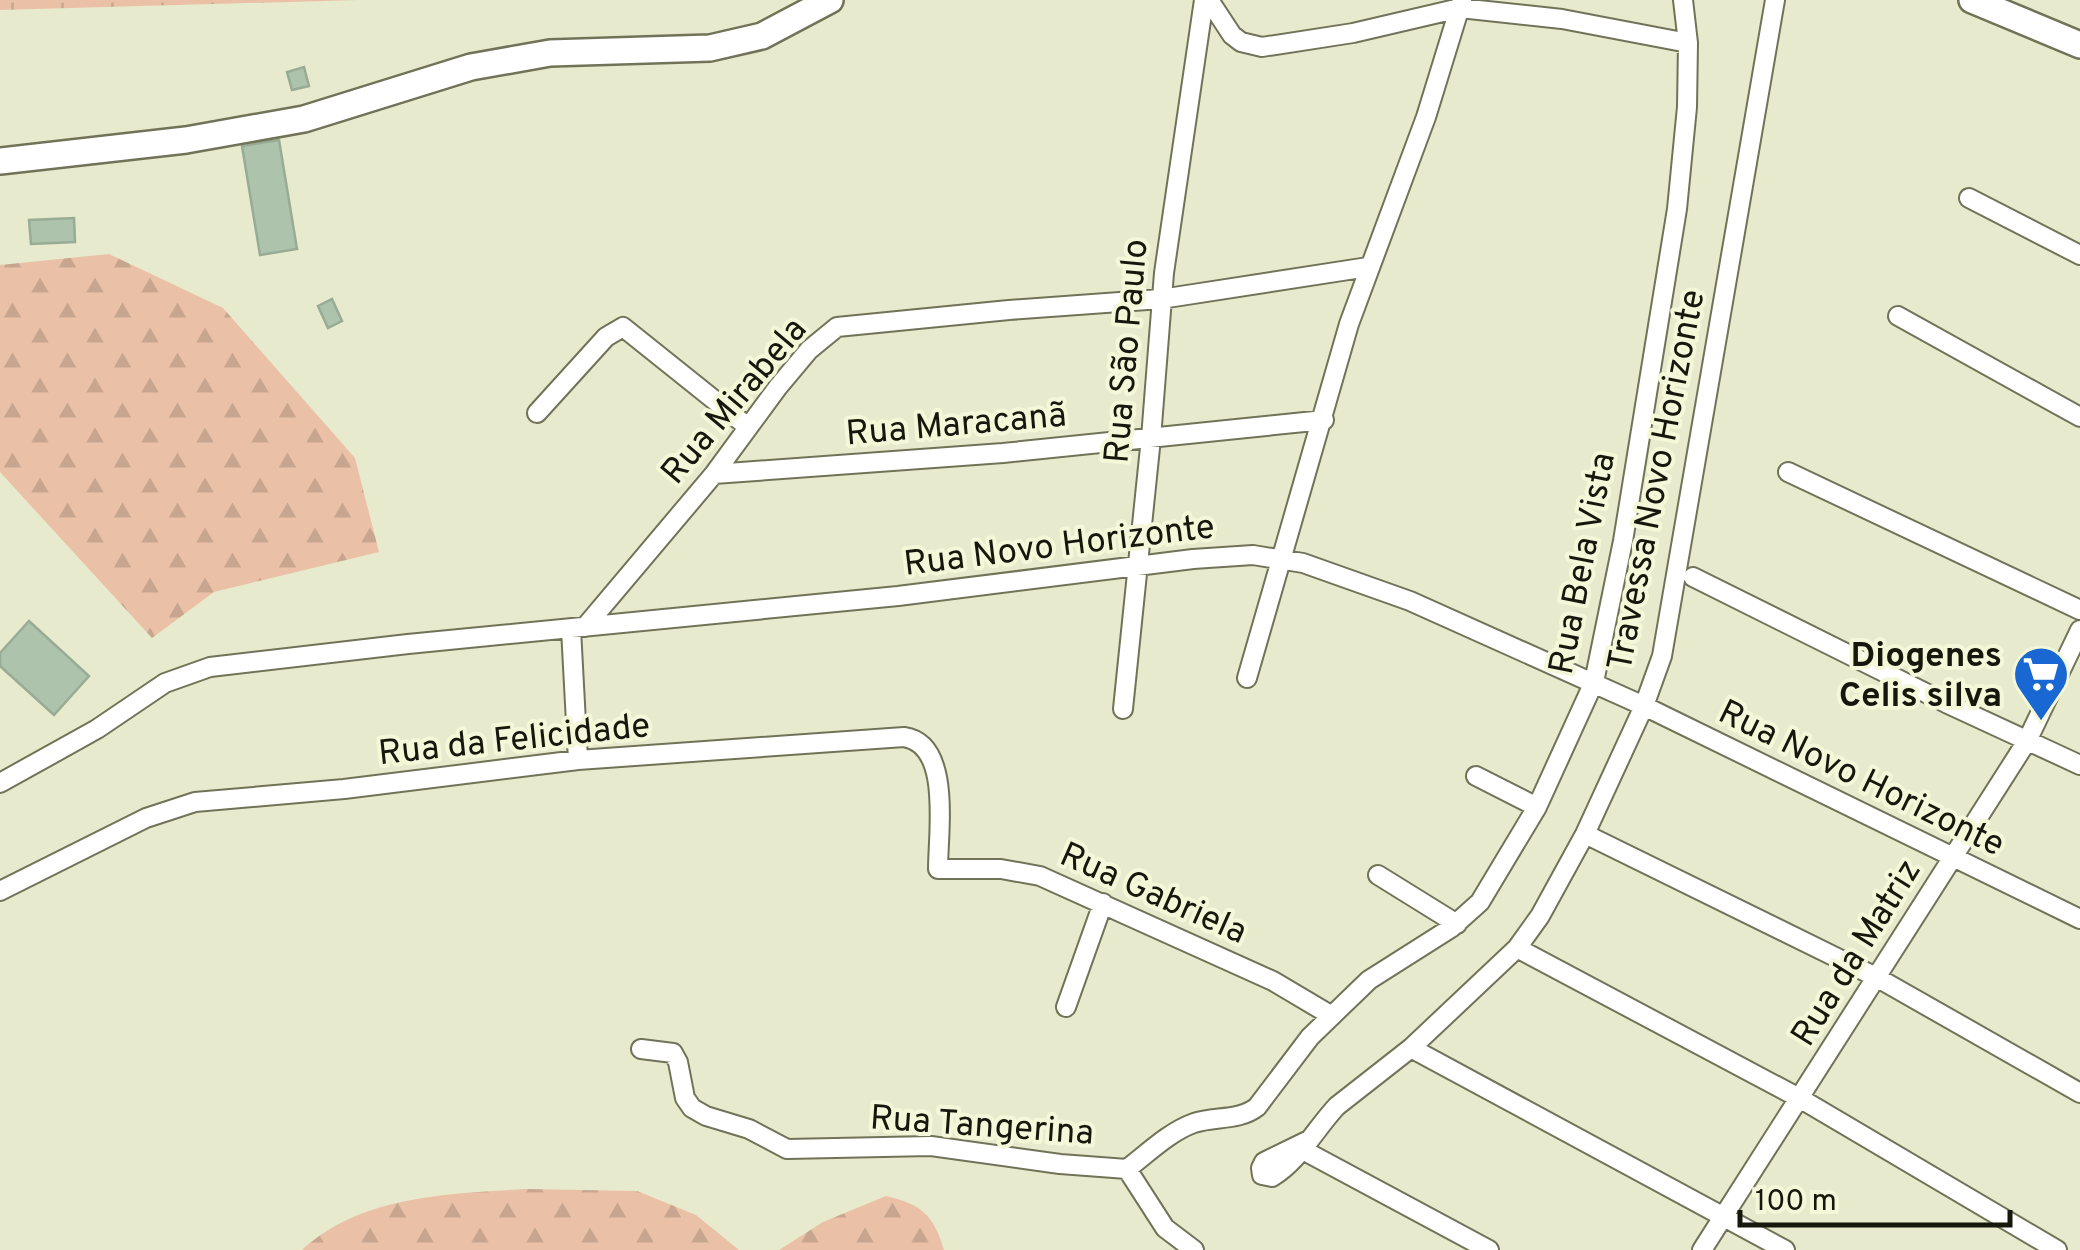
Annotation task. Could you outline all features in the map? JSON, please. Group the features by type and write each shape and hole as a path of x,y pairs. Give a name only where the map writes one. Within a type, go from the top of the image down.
{"main road":[{"path":"0,161 186,140 304,119 472,67 550,52 710,48 762,36 830,0"},
{"path":"1972,0 2080,45"}],"street":[{"path":"1207,0 1232,35 1242,42 1262,46 1353,33 1461,4 1688,44"},
{"name":"Rua São Paulo","path":"1123,709 1161,299 1207,0"},
{"name":"Rua Bela Vista","path":"1127,1169 1180,1130 1253,1111 1310,1037 1369,980 1457,924 1480,902 1537,807 1594,682 1623,542 1677,210 1687,107 1688,44 1683,0"},
{"name":"Travessa Novo Horizonte","path":"1260,1168 1264,1177 1275,1176 1347,1096 1411,1048 1518,948 1585,834 1644,706 1665,639 1775,0"},
{"path":"1247,678 1368,267 1426,117 1461,4"},
{"path":"1969,198 2080,255"},
{"name":"Rua Mirabela","path":"578,628 714,474 810,350 838,327 1161,299 1368,267"},
{"path":"1898,316 2080,418"},
{"path":"537,413 606,337 623,327 748,427"},
{"name":"Rua Maracanã","path":"714,474 866,464 1324,420"},
{"path":"1788,472 2080,610"},
{"name":"Rua Novo Horizonte","path":"0,783 59,752 183,674 210,668 1252,555 1283,558 1410,600 1594,682 2080,920"},
{"path":"1693,577 2080,765"},
{"path":"578,628 578,760"},
{"name":"Rua da Matriz","path":"1702,1250 2027,740 2080,630"},
{"name":"Rua da Felicidade","path":"1,887 181,804 344,790 578,760 914,738 936,762 938,869"},
{"path":"1476,776 1537,807"},
{"path":"1585,834 1876,976 2080,1094"},
{"name":"Rua Gabriela","path":"938,869 974,868 1040,876 1273,981 1332,1016"},
{"path":"1378,875 1457,924"},
{"path":"1066,1008 1103,903"},
{"path":"1518,948 1801,1099 2056,1250"},
{"path":"1411,1048 1785,1250"},
{"name":"Rua Tangerina","path":"641,1049 673,1054 685,1098 700,1114 749,1129 788,1149 931,1146 1127,1169"},
{"path":"1304,1145 1489,1250"},
{"path":"1127,1169 1165,1228 1193,1250"}],"green space":[{"path":"0,0 359,0 0,10"},
{"path":"109,254 223,308 355,458 379,552 214,592 152,638 0,472 0,265"},
{"path":"526,1189 637,1191 696,1215 739,1250 302,1250 351,1218 379,1208 437,1196"},
{"path":"886,1196 924,1213 936,1228 944,1250 779,1250 823,1222"}],"building":[{"path":"304,67 309,86 292,90 287,72"},
{"path":"279,140 297,249 260,255 242,146"},
{"path":"74,218 75,242 31,244 29,220"},
{"path":"332,299 342,321 328,328 318,306"},
{"path":"29,621 89,676 54,715 0,666 0,653"}],"place":[{"name":"Diogenes Celis silva","path":"2041,723"}]}
